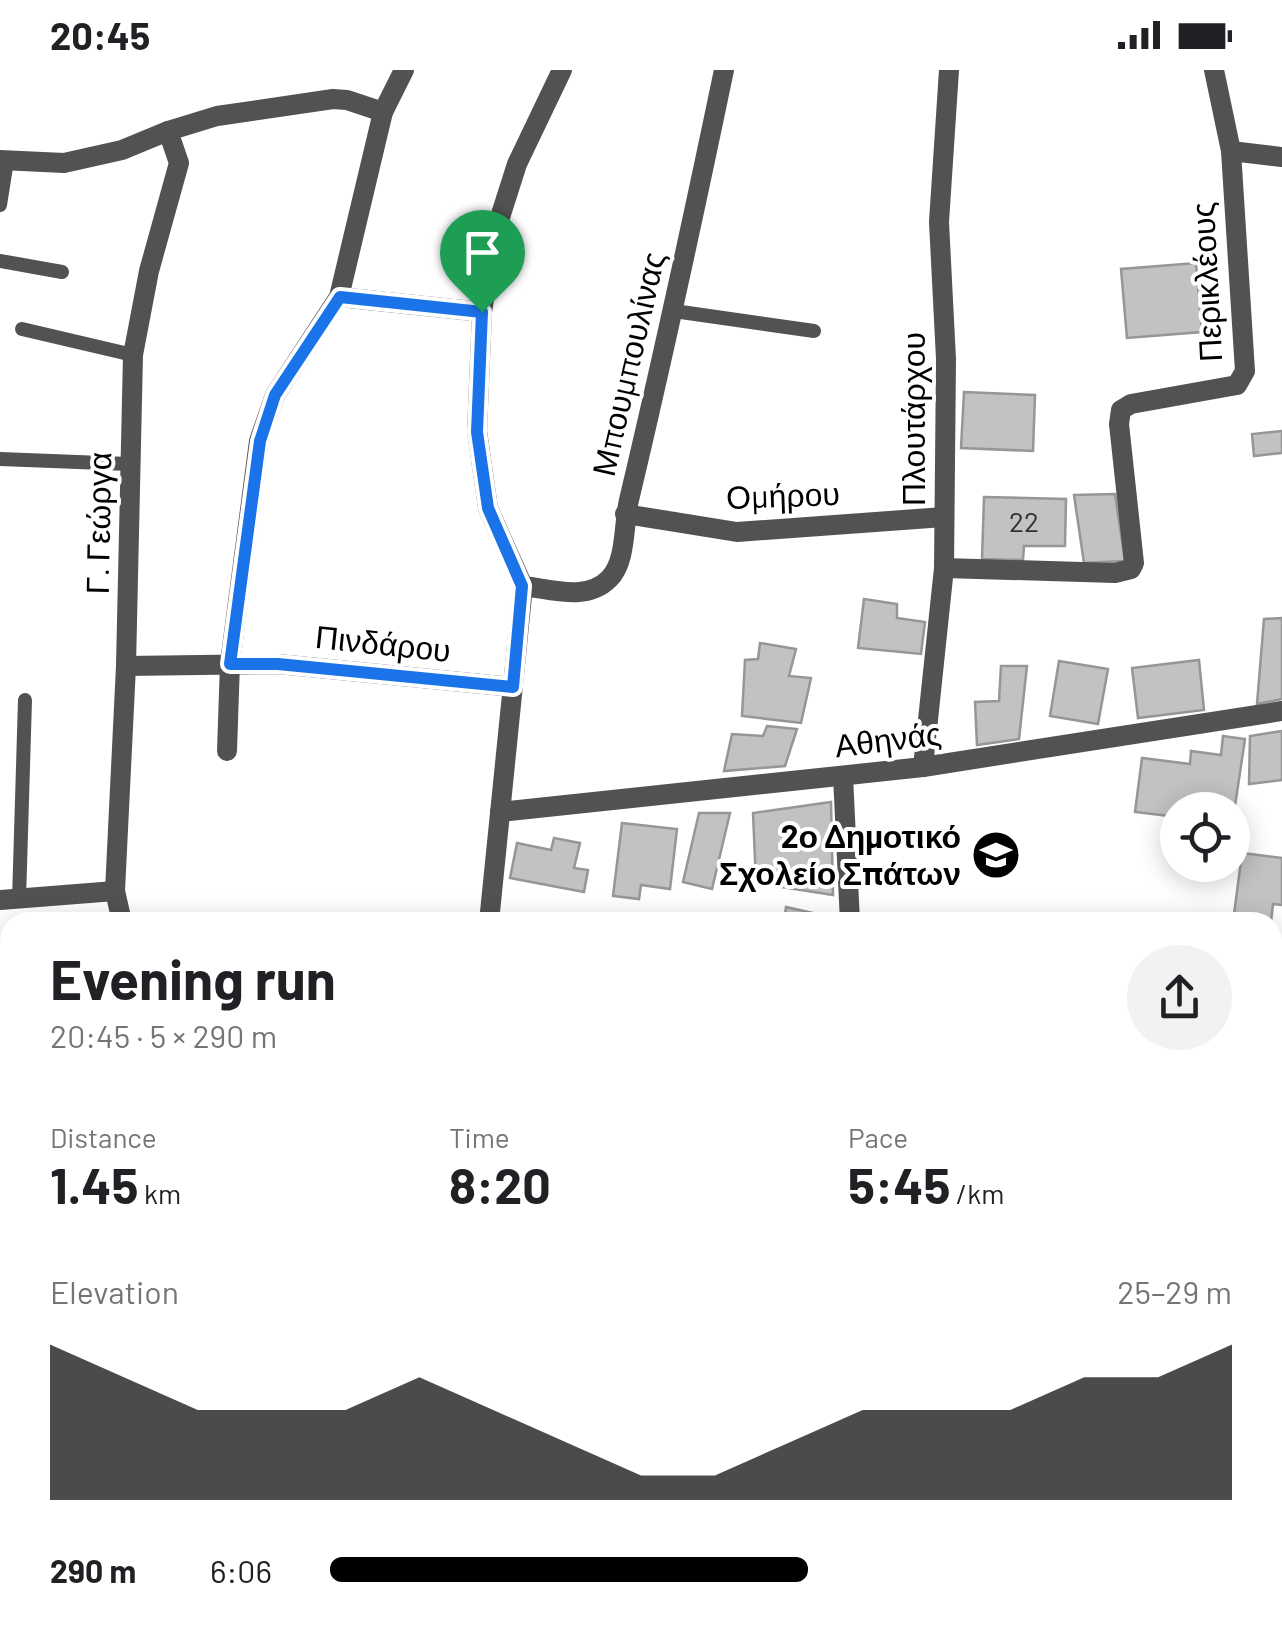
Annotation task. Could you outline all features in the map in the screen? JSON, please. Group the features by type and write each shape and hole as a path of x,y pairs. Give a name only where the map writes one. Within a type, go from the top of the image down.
{"street":[{"path":"227,751 230,664 260,441 275,395 340,297 383,112 404,70"},
{"path":"490,912 522,586 488,508 477,432 482,312 495,234 517,164 562,70"},
{"name":"Μπουμπουλίνας","path":"522,586 586,594 605,583 618,568 625,514 674,311 724,70"},
{"name":"Πλουτάρχου","path":"923,766 944,568 946,359 939,222 948,70"},
{"name":"Περικλέους","path":"944,568 1115,573 1132,570 1119,424 1122,410 1131,404 1238,385 1244,372 1230,151 1214,70"},
{"path":"4,161 64,163 122,150 216,116 333,99 383,112"},
{"name":"Γ. Γεώργα","path":"120,912 116,891 133,354 179,163 168,131"},
{"path":"1230,151 1282,158"},
{"path":"340,297 482,312"},
{"name":"Ομήρου","path":"625,514 737,532 944,517"},
{"name":"Πινδάρου","path":"126,666 278,664 513,687"},
{"name":"Αθηνάς","path":"500,812 923,766 1282,711"},
{"path":"843,776 850,912"},
{"path":"9,900 116,891"}],"lane":[{"path":"0,205 4,161"},
{"path":"0,261 62,272"},
{"path":"674,311 814,331"},
{"path":"22,329 133,354"},
{"path":"0,459 129,464"},
{"path":"9,900 26,700"}],"building":[{"path":"1196,263 1202,332 1127,338 1121,269"},
{"path":"964,392 1035,395 1033,451 961,448"},
{"path":"1282,431 1282,453 1254,456 1252,434"},
{"path":"1115,494 1125,561 1084,563 1074,495"},
{"path":"984,497 1066,499 1065,546 1024,546 1023,560 982,559"},
{"path":"864,599 897,604 897,618 925,622 921,654 858,648"},
{"path":"1282,618 1282,699 1257,704 1264,619"},
{"path":"760,643 796,649 789,676 811,678 801,723 742,716 745,660 758,659"},
{"path":"1199,660 1204,710 1138,718 1132,668"},
{"path":"1059,661 1108,669 1098,724 1050,716"},
{"path":"1001,666 1027,666 1019,739 977,745 975,702 999,701"},
{"path":"767,726 797,729 785,766 724,771 732,734 763,736"},
{"path":"1282,731 1282,780 1249,784 1250,736"},
{"path":"1223,736 1245,739 1237,792 1160,792 1160,815 1135,812 1142,758 1190,764 1191,751 1221,755"},
{"path":"831,802 833,895 756,883 753,813"},
{"path":"699,813 730,813 712,889 683,882"},
{"path":"622,823 677,829 670,889 641,885 639,899 613,896"},
{"path":"554,838 580,843 574,868 588,870 584,892 510,878 517,843 551,850"},
{"path":"1250,854 1282,858 1282,905 1273,904 1272,912 1234,912 1238,882 1250,882"}],"place":[{"name":"2ο Δημοτικό Σχολείο Σπάτων","path":"996,855"}],"route":[{"path":"340,297 482,312 477,432 488,508 522,586 513,687 278,664 230,664 260,441 275,395 340,297"}]}
